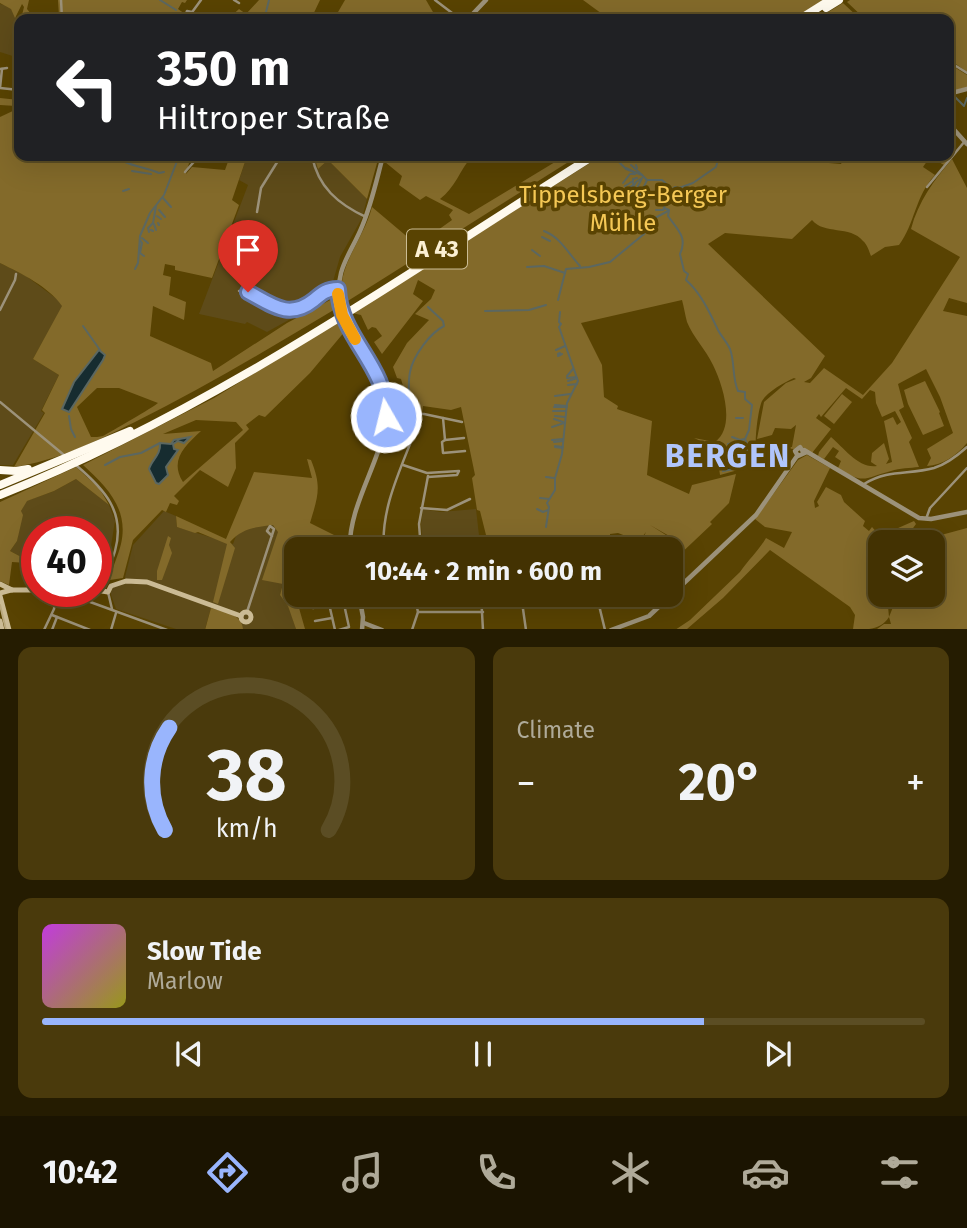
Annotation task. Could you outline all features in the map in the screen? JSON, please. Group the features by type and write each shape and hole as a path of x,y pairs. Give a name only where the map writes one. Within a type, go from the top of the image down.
{"highway":[{"path":"808,14 830,0"},
{"path":"817,14 839,0"},
{"name":"A 43","path":"0,495 130,431 295,338 582,161"},
{"name":"A 43","path":"0,495 78,464 248,371 355,307 582,161"},
{"path":"0,485 130,431"},
{"path":"0,470 16,471 47,464"}],"main road":[{"path":"112,586 126,581 147,582 244,614 242,620 246,622 247,629"},
{"path":"0,584 21,590"},
{"path":"8,629 0,596 16,590"},
{"path":"0,621 8,629"}],"street":[{"path":"192,12 201,0"},
{"path":"234,0 239,3"},
{"path":"435,0 453,14"},
{"path":"473,14 486,0"},
{"path":"0,88 1,69 8,68"},
{"path":"954,156 966,142"},
{"path":"186,172 195,161"},
{"path":"257,212 260,191 278,161"},
{"path":"313,161 316,173 328,193 342,205 366,217"},
{"path":"350,537 351,524 383,432 386,397 380,380 344,318 338,289 344,260 366,217 382,161"},
{"path":"927,187 950,161"},
{"path":"0,310 16,274"},
{"path":"239,291 291,311 307,305 328,289 338,289"},
{"path":"0,402 64,455"},
{"path":"386,414 421,414 463,422"},
{"path":"443,418 443,453 465,451"},
{"path":"385,537 386,514 418,423"},
{"path":"445,440 464,438"},
{"path":"863,485 889,473 921,471 939,466 967,447"},
{"path":"683,584 756,515 797,456 805,452 912,514 926,519 967,512"},
{"path":"78,464 105,492 117,518 117,542 112,557"},
{"path":"402,465 428,475 457,474 458,471 428,475"},
{"path":"926,519 930,508 967,468"},
{"path":"419,537 421,508 428,475"},
{"path":"421,508 447,510 470,499"},
{"path":"244,614 272,537"},
{"path":"111,629 114,610 112,605"},
{"path":"44,629 53,607"},
{"path":"105,607 167,629"},
{"path":"313,608 318,607"},
{"path":"329,607 337,629 349,627 345,607"},
{"path":"361,607 362,629"},
{"path":"412,629 418,612 417,607"},
{"path":"482,607 483,629"},
{"path":"523,607 526,629"},
{"path":"600,607 605,629"},
{"path":"611,629 644,620 659,607"},
{"path":"418,612 483,612"},
{"path":"52,615 90,629"},
{"path":"52,629 57,617"},
{"path":"315,621 332,618"},
{"path":"363,623 382,629"}],"shaded area":[{"path":"0,4 9,6 14,14 14,56 0,52"},
{"path":"245,161 316,161 318,169 329,161 367,199 362,218 340,257 332,285 303,306 305,311 267,332 247,322 245,324 199,314 248,185 239,180"},
{"path":"0,263 26,276 63,306 33,359 59,375 41,411 44,413 13,465 0,465"},
{"path":"76,479 109,505 115,521 112,540 112,516 21,516 21,557 10,551 17,541 21,511 26,501 54,491"},
{"path":"256,481 288,537 284,537 284,584 280,595 284,600 284,607 289,607 296,629 243,629 238,617 211,608 205,629 176,629 116,609 112,590 126,583 133,545 164,511 176,516 177,527 233,544"},
{"path":"423,509 440,512 476,509 479,537 422,537"}],"green space":[{"path":"0,0 29,0 27,9 31,14 22,14 22,4 14,16 11,9 0,3"},
{"path":"58,0 187,0 182,2 178,9 185,14 59,14"},
{"path":"259,0 320,0 313,14 246,14"},
{"path":"345,0 426,0 434,14 337,14"},
{"path":"583,0 824,0 801,14 602,14"},
{"path":"967,0 967,72 954,63 954,14 860,14 847,2"},
{"path":"843,3 855,14 825,14"},
{"path":"239,9 246,14 234,14"},
{"path":"954,67 967,75 967,87 956,90"},
{"path":"0,98 14,99 14,106 0,105"},
{"path":"14,110 14,161 190,161 186,174 192,167 225,170 228,161 245,161 232,200 239,205 212,278 175,270 175,266 165,264 163,275 171,277 169,295 186,302 184,320 153,306 150,336 211,363 213,371 287,323 334,298 337,308 212,382 135,422 61,455 14,467 45,413 42,410 59,375 33,359 62,306 42,287 0,263 0,117","holes":["97,388 119,388 158,403 103,436 91,437 77,407"]},
{"path":"316,161 327,161 318,169"},
{"path":"329,161 378,161 367,199"},
{"path":"469,161 450,190 440,199 469,214 557,161 570,161 343,304 341,291 346,266 372,207 417,245 452,220 449,215 453,210 426,196 420,200 399,185 402,176 385,162"},
{"name":"Tippelsberg-Berger Mühle","path":"589,161 805,161 841,164 842,161 927,161 923,167 935,175 923,192 899,245 885,247 871,256 866,244 858,236 817,225 812,220 792,239 725,233 708,244 825,356 811,378 804,382 810,383 824,368 863,395 892,363 960,257 911,229 927,192 953,161 967,188 967,303 949,298 943,311 967,316 967,443 944,461 927,466 931,458 927,449 953,433 926,369 898,384 904,407 899,410 912,438 909,442 919,467 859,478 838,468 841,461 835,457 839,451 833,447 824,459 818,456 831,437 852,457 870,466 877,466 871,462 872,453 884,443 889,459 886,464 892,462 884,421 893,417 897,425 901,422 895,411 882,417 875,392 870,390 862,399 846,388 821,417 819,414 816,418 831,429 812,453 799,445 794,449 773,447 792,447 796,425 791,429 775,428 772,435 757,439 764,402 786,383 796,379 794,378 772,390 762,401 757,424 756,447 753,447 738,470 720,475 716,448 694,438 715,442 721,435 726,416 724,394 713,365 687,322 682,300 581,323 602,365 604,397 618,406 617,409 652,421 647,475 689,494 692,485 736,474 729,503 710,522 712,524 683,551 683,537 671,537 650,525 669,537 644,537 646,532 642,537 628,537 618,533 610,534 610,537 486,537 480,511 477,510 472,478 475,475 461,407 451,410 423,406 422,413 405,413 407,400 401,379 397,378 393,367 407,343 429,320 415,314 431,299 435,290 418,280 413,294 423,301 382,354 374,342 382,336 376,328 368,330 361,315 352,313 590,163"},
{"path":"340,321 346,330 310,373 265,417 259,415 246,425 249,429 235,443 236,468 228,487 200,470 174,496 179,501 177,505 170,503 166,512 162,510 133,540 123,578 112,580 123,531 119,509 108,490 83,465 214,398","holes":["196,420 236,422 243,430 183,482 179,474 178,460 201,431 163,434"]},
{"path":"925,381 944,426 923,435 904,390"},
{"path":"842,394 852,402 834,424 824,416"},
{"path":"807,455 830,468 814,501 815,508 819,506 817,502 826,487 841,495 844,502 865,521 863,526 868,530 868,607 888,607 889,617 886,621 878,627 853,629 855,615 850,607 770,550 723,598 687,629 676,629 690,620 740,572 766,538 784,548 792,532 765,527 755,519 798,460"},
{"path":"307,459 311,460 318,485 310,523 338,537 284,537 284,600 280,595 283,584 262,580 278,532 273,525 244,531 230,542 235,548 218,604 213,602 227,544 177,527 176,516 226,539 254,472 312,478"},
{"path":"76,467 99,488 109,505 76,479 27,501 21,511 23,515 17,541 10,551 21,557 21,563 12,562 9,585 0,581 0,502"},
{"path":"914,521 916,524 912,530 894,530"},
{"path":"967,528 967,629 877,629 884,624 891,624 889,617 893,607 945,607 945,534"},
{"path":"168,536 171,538 169,545 172,553 162,580 157,580 157,571"},
{"path":"288,607 299,607 305,629 296,629"},
{"path":"211,608 236,617 243,629 205,629"}],"water":[{"path":"99,350 105,355 103,360 69,412 62,409 74,382"},
{"path":"190,437 184,443 178,441 173,444 174,449 178,450 166,467 168,475 159,484 156,483 149,469 159,451 160,443 171,444 174,440"},
{"path":"719,452 748,452 733,469 723,471"}],"waterway":[{"path":"160,0 176,10"},
{"path":"266,12 269,0"},
{"path":"954,97 964,106 967,98"},
{"path":"135,269 140,236 150,213 164,195 177,161"},
{"path":"618,161 626,169 642,175 647,180 662,180 671,188"},
{"path":"718,161 716,167 693,183 675,187 668,192 664,208 669,210 668,216 682,238 680,254 684,271 688,274 686,280 701,297 729,346 738,391 745,392 745,399 752,405 749,430 745,439 747,444"},
{"path":"125,162 159,173 164,172"},
{"path":"631,165 642,175"},
{"path":"626,168 636,173"},
{"path":"132,171 151,174"},
{"path":"623,183 630,174 635,174"},
{"path":"627,189 633,185 633,179 637,178"},
{"path":"634,194 642,178"},
{"path":"631,191 640,179"},
{"path":"640,195 647,180"},
{"path":"625,186 633,181"},
{"path":"123,191 129,189"},
{"path":"163,198 171,207"},
{"path":"149,232 156,206"},
{"path":"656,210 664,208"},
{"path":"159,210 165,217"},
{"path":"558,300 566,269 610,262 644,234 655,218 668,211"},
{"path":"157,216 161,219"},
{"path":"154,224 156,230"},
{"path":"544,231 559,241 580,266"},
{"path":"542,237 550,241"},
{"path":"142,238 148,243"},
{"path":"140,240 140,253 144,256"},
{"path":"532,250 540,256"},
{"path":"527,267 544,266 565,273"},
{"path":"485,311 529,310 546,305"},
{"path":"409,401 409,375 418,352 428,339 444,326 443,321 428,307"},
{"path":"546,527 549,507 547,503 555,490 555,478 562,454 567,403 578,381 559,327 560,312"},
{"path":"83,326 100,350"},
{"path":"556,350 565,346"},
{"path":"558,356 562,354"},
{"path":"567,376 573,369"},
{"path":"567,378 576,377"},
{"path":"568,381 577,378"},
{"path":"568,385 577,384"},
{"path":"555,396 570,394"},
{"path":"555,405 567,406"},
{"path":"554,407 567,407"},
{"path":"553,411 566,411"},
{"path":"69,416 75,437"},
{"path":"555,416 565,417"},
{"path":"736,418 743,418"},
{"path":"554,419 563,422"},
{"path":"552,427 564,423"},
{"path":"732,437 744,439"},
{"path":"552,440 563,439"},
{"path":"554,442 563,441"},
{"path":"728,444 743,441"},
{"path":"105,465 120,457 141,453 160,443"},
{"path":"555,446 563,447"},
{"path":"555,447 562,448"},
{"path":"546,477 554,478"},
{"path":"540,498 549,499"},
{"path":"537,509 543,512 548,510"}],"tram line":[{"path":"0,605 6,629"}],"slow traffic":[{"path":"338,294 342,315 355,339"}],"district":[{"name":"BERGEN","path":"728,456"}],"route":[{"path":"248,292 291,311 307,305 328,289 338,289 345,322 382,385 386,417"}]}
